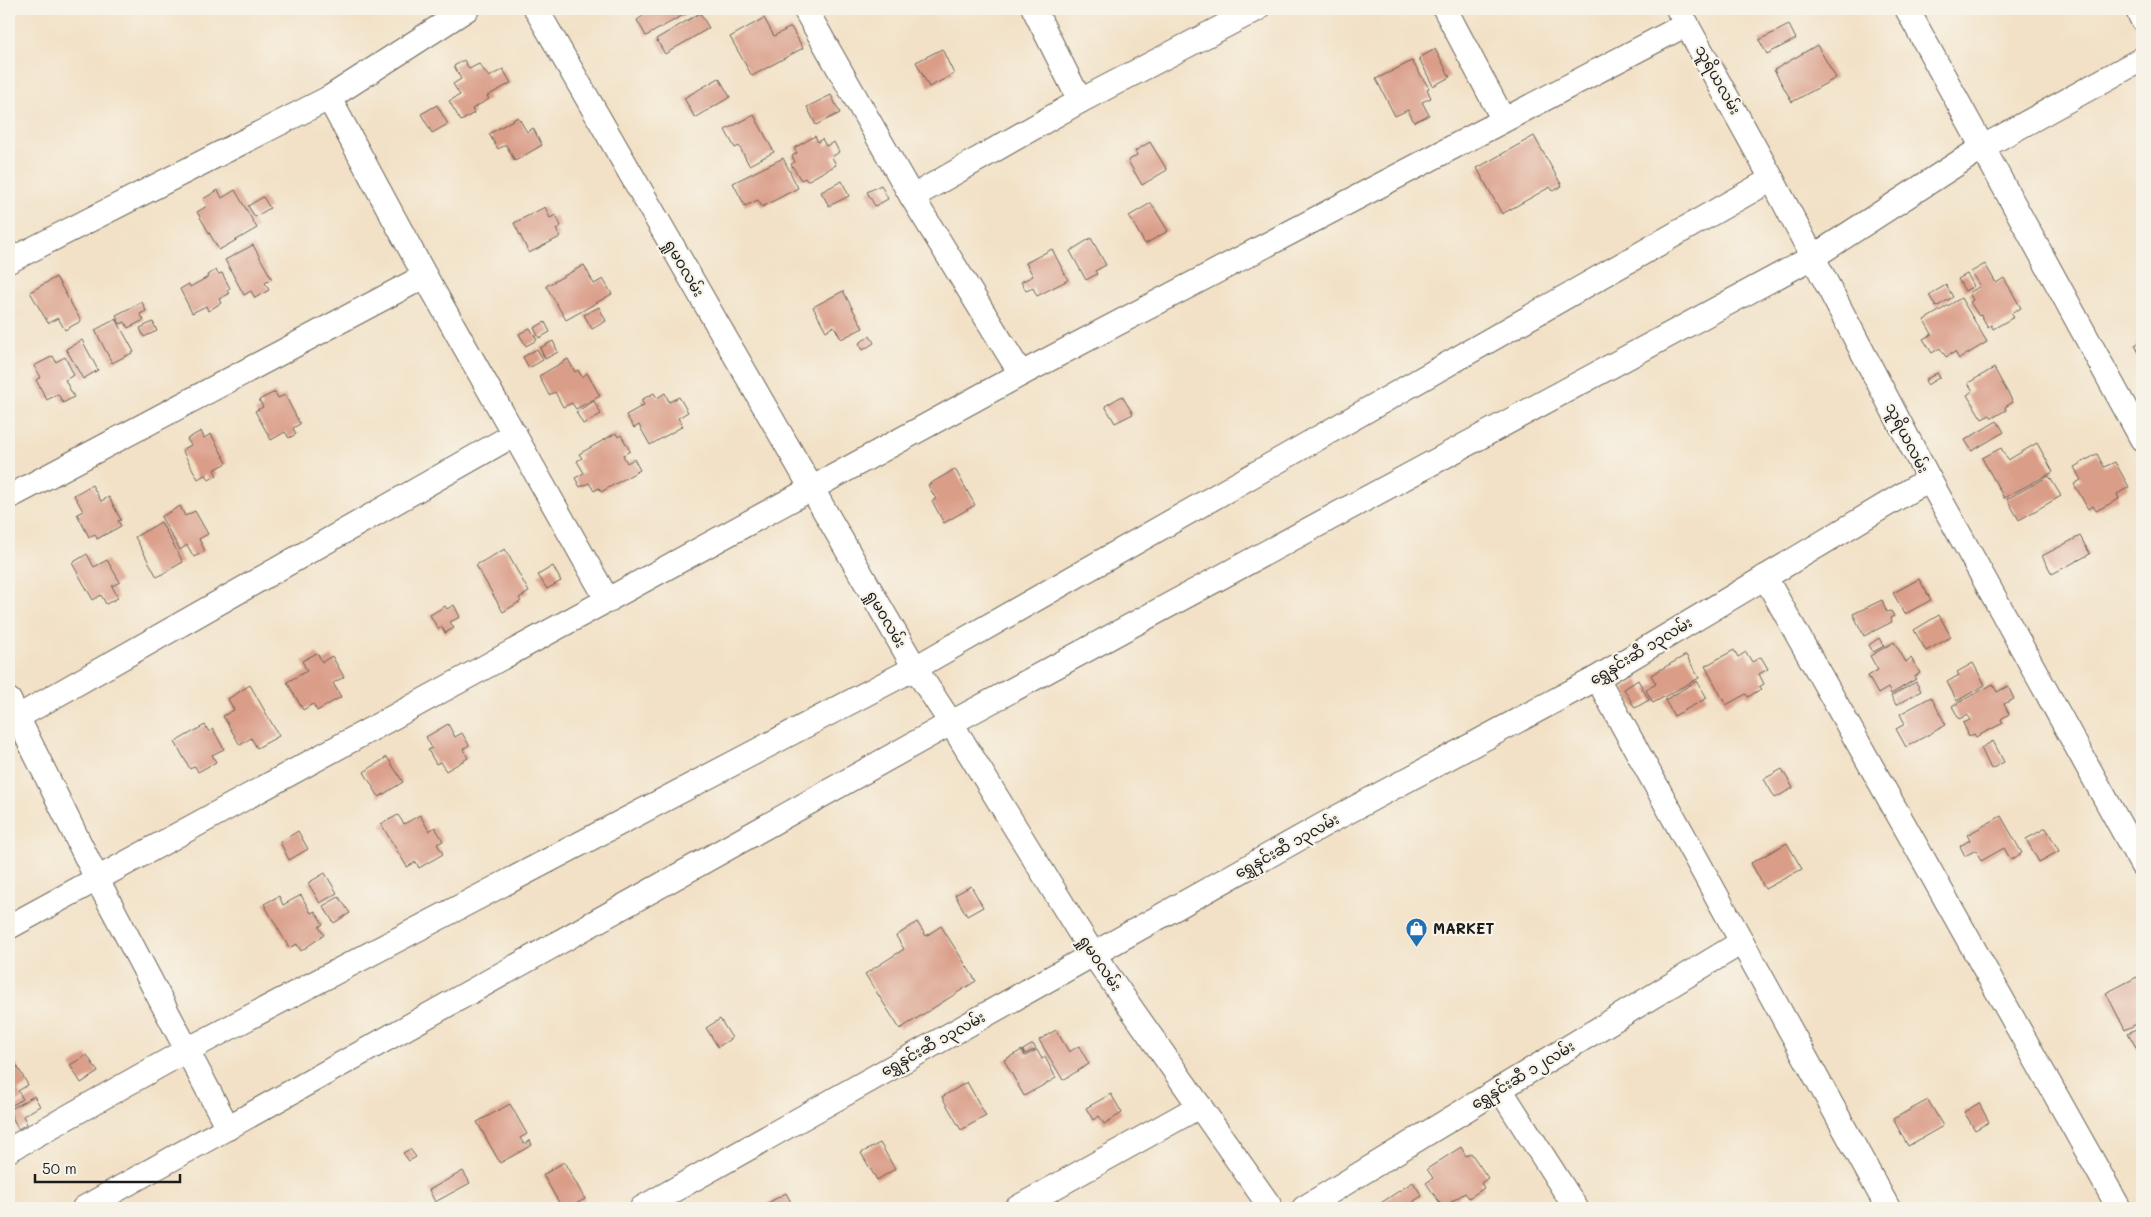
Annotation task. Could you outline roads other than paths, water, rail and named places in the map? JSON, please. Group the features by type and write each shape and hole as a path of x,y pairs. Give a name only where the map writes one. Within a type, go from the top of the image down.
{"street":[{"path":"9,261 329,98 467,9"},
{"name":"ရှုမဝလမ်း","path":"536,9 915,668 951,723 1093,954 1271,1208"},
{"path":"805,9 912,197 1021,374"},
{"path":"1034,9 1080,101"},
{"path":"912,197 1080,101 1257,9"},
{"path":"1445,9 1503,119"},
{"path":"1907,9 2142,439"},
{"path":"2137,9 2142,18"},
{"path":"9,927 608,602 1021,374 1503,119 1682,17"},
{"name":"သူရိယလမ်း","path":"1682,17 1772,179 1929,479 2142,865"},
{"path":"84,1208 951,723 1813,257 1984,147 2142,59"},
{"path":"329,98 425,276 608,602"},
{"path":"9,1150 187,1050 915,668 1772,179"},
{"path":"9,497 425,276"},
{"path":"228,1128 12,713 515,434"},
{"name":"ရွှေနှင်းဆီ ၁၃လမ်း","path":"642,1208 1324,825 1597,678 1929,479"},
{"path":"1765,577 2120,1208"},
{"path":"1597,678 1888,1208"},
{"name":"ရွှေနှင်းဆီ ၁၂လမ်း","path":"1304,1208 1742,942"},
{"path":"1500,1089 1576,1208"},
{"path":"1018,1208 1200,1106"}],"place":[{"name":"MARKET","path":"1417,948"}]}
